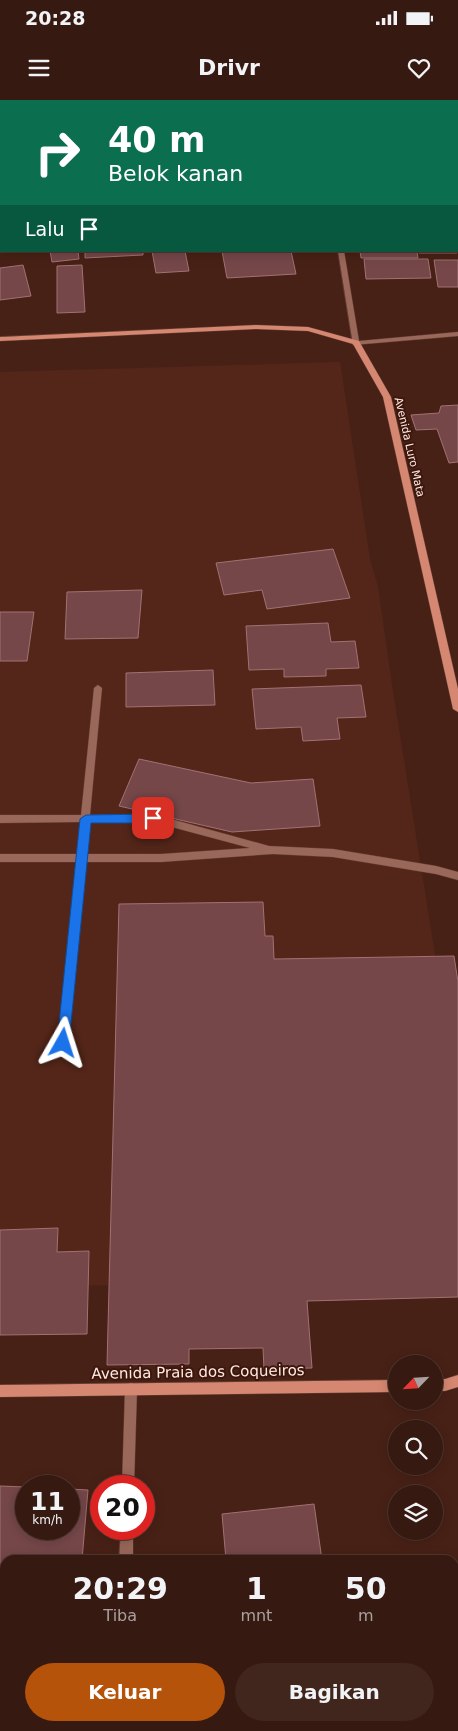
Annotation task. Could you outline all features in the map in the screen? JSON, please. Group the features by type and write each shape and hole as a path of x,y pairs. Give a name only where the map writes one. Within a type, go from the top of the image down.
{"main road":[{"path":"0,339 256,327 308,329 356,342"},
{"name":"Avenida Luro Mata","path":"356,342 387,397 458,709"},
{"path":"443,1385 458,1381"},
{"name":"Avenida Praia dos Coqueiros","path":"0,1391 388,1386"}],"street":[{"path":"341,252 356,342 458,334"},
{"path":"63,1043 98,688"},
{"path":"0,819 153,818 273,850"},
{"path":"0,858 161,858 273,850 334,853 436,870 458,876"},
{"path":"128,1475 131,1389"},
{"path":"126,1555 127,1540"}],"shaded area":[{"path":"340,362 370,559 378,587 458,1099 458,1280 0,1287 0,372"}],"building":[{"path":"50,252 78,252 79,259 52,262"},
{"path":"85,252 143,252 143,255 85,258"},
{"path":"152,252 185,252 189,271 156,273"},
{"path":"222,252 291,252 296,274 227,278"},
{"path":"360,252 417,252 418,258 361,258"},
{"path":"456,252 457,253 419,253"},
{"path":"364,259 428,259 431,278 366,279"},
{"path":"434,260 458,260 458,287 438,287"},
{"path":"23,265 31,296 0,300 0,268"},
{"path":"82,265 85,312 57,313 57,266"},
{"path":"458,405 458,462 449,463 437,429 416,430 411,415 439,413 441,406"},
{"path":"333,549 350,598 267,609 262,590 224,595 216,563"},
{"path":"142,590 138,638 65,639 67,592"},
{"path":"0,612 34,612 27,661 0,661"},
{"path":"328,623 331,642 355,641 359,668 326,669 326,676 284,677 284,669 249,670 246,626"},
{"path":"213,670 215,705 126,707 126,673"},
{"path":"361,685 366,717 337,718 340,739 303,741 301,727 256,729 252,689"},
{"path":"139,759 251,783 313,779 320,826 232,832 119,806"},
{"path":"263,902 265,936 273,936 274,959 454,956 458,982 458,1297 307,1301 312,1368 264,1369 263,1348 189,1349 189,1364 107,1365 119,904"},
{"path":"58,1228 57,1252 89,1251 87,1334 0,1335 0,1230"},
{"path":"0,1486 15,1487 15,1540 80,1540 80,1490 88,1490 82,1555 0,1555"},
{"path":"314,1504 321,1555 226,1555 222,1514"}],"route":[{"path":"63,1043 86,819 153,818"}]}
